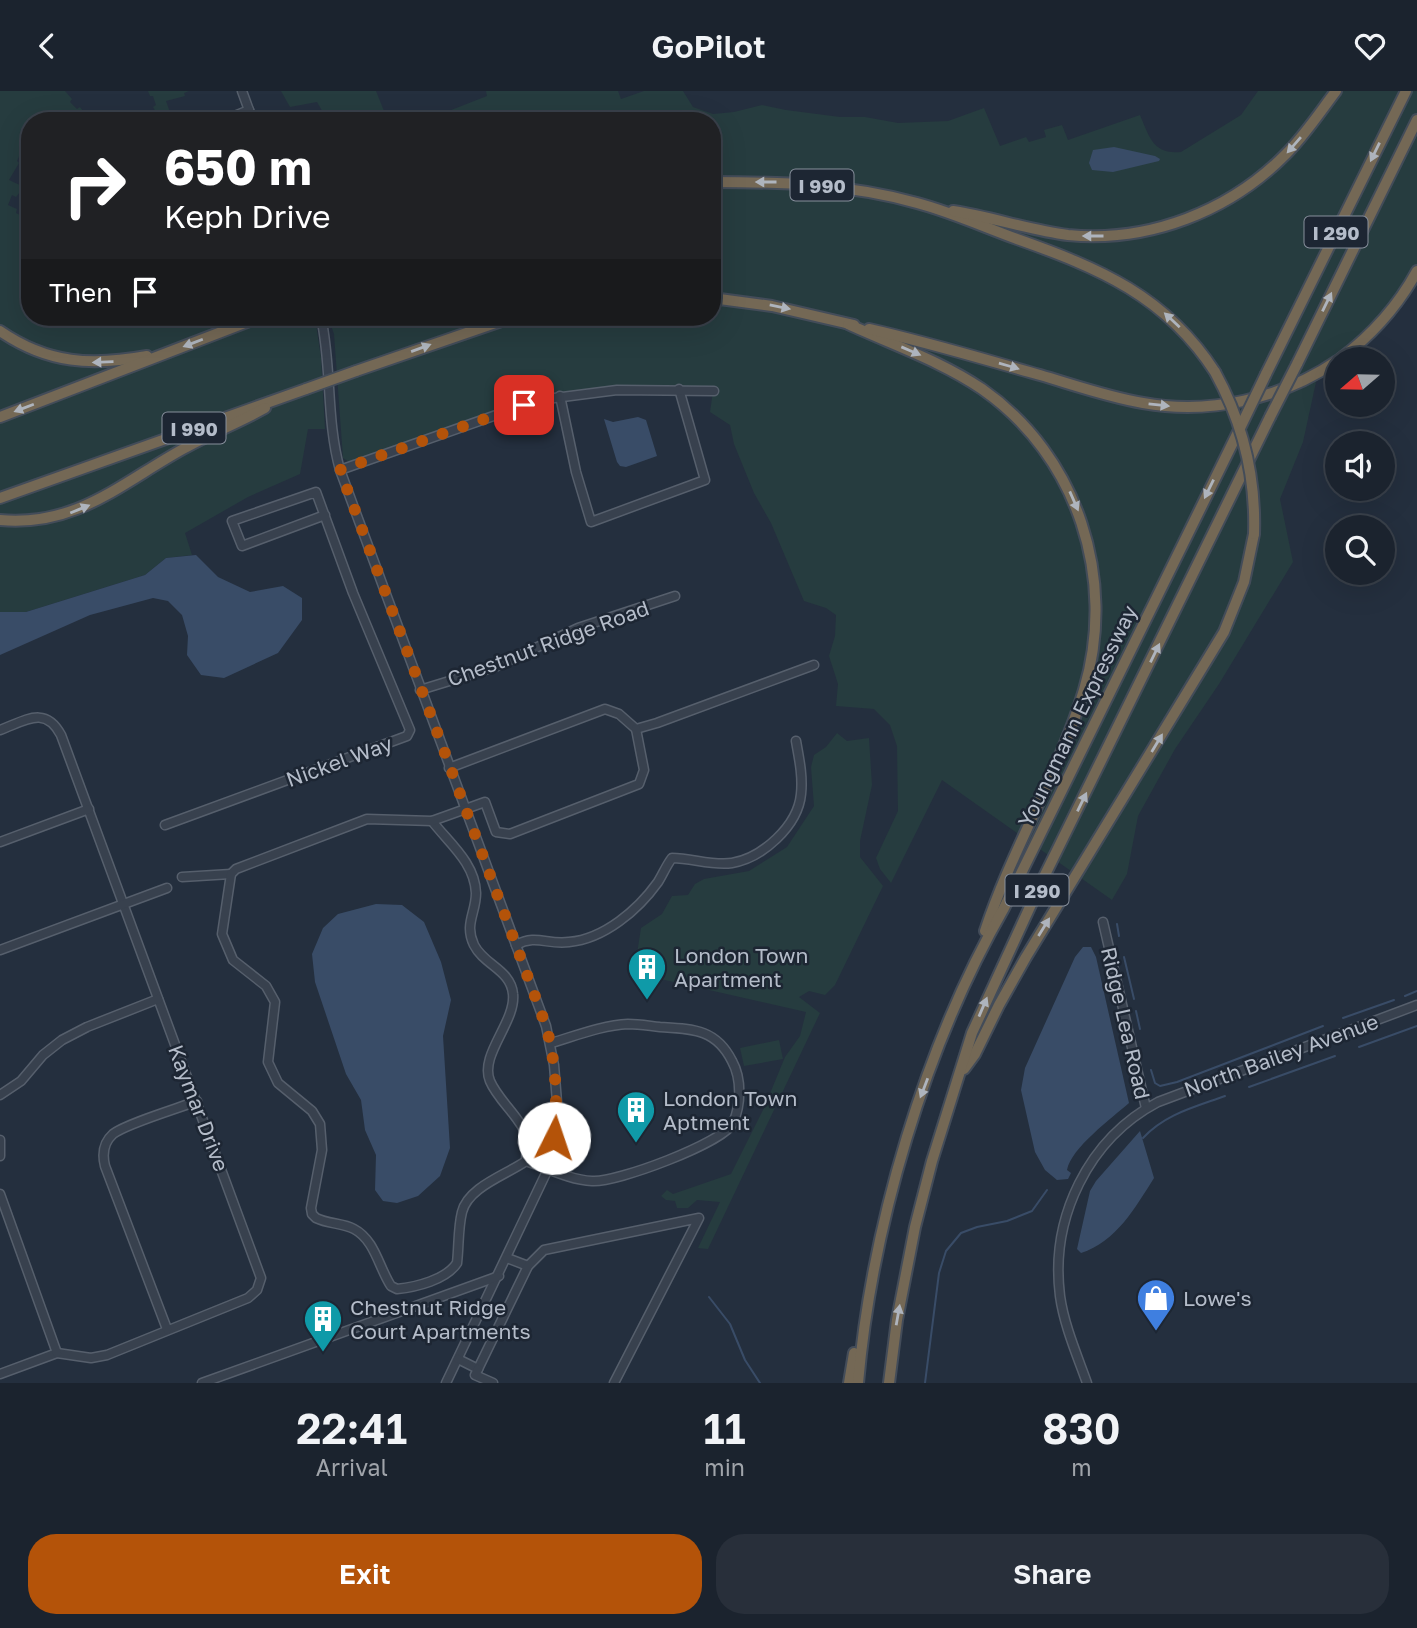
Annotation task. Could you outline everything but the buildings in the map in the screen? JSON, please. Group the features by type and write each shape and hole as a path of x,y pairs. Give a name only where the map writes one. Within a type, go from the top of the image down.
{"highway":[{"path":"930,207 1076,235 1127,234 1165,226 1226,201 1269,171 1297,143 1336,91"},
{"name":"Youngmann Expressway","path":"858,1383 863,1327 877,1253 910,1125 976,956 1004,908 1406,91"},
{"name":"Youngmann Expressway","path":"888,1383 915,1227 932,1161 962,1071 966,1050 999,971 1417,120"},
{"name":"I 990","path":"721,182 824,185 930,207"},
{"path":"930,207 1068,258 1129,287 1151,301 1180,328 1215,372 1235,413 1247,451 1254,491 1254,534 1244,582 1224,632 1026,957 975,1054 962,1071"},
{"path":"1354,347 1390,312 1417,271"},
{"path":"721,299 772,306 912,338 1119,398 1173,406 1217,405 1252,399 1293,385 1325,367"},
{"path":"848,324 945,367 990,395 1020,422 1045,452 1066,485 1082,521 1092,560 1096,626 1084,690 1033,819 994,902 976,956"},
{"path":"0,417 237,326"},
{"name":"I 990","path":"0,498 487,326"},
{"path":"0,331 43,353 72,360 111,362 170,352"},
{"path":"0,520 51,518 88,506 183,449 289,396"},
{"path":"849,1383 854,1351 863,1327"}],"street":[{"path":"242,91 249,110 244,112"},
{"name":"Chestnut Ridge Road","path":"323,326 332,443 340,470 551,1043 557,1102 548,1169 446,1383"},
{"path":"560,397 576,472 591,522 705,480 679,389"},
{"path":"340,470 508,409 560,397 617,390 714,391"},
{"name":"Nickel Way","path":"165,825 407,736 410,730 353,593 325,515 314,492 232,521 242,546 325,515"},
{"name":"Chestnut Ridge Road","path":"420,689 495,667 578,628 675,596"},
{"path":"636,729 814,665"},
{"path":"449,768 606,709 619,714 636,729 644,770 639,784 510,834 496,832 485,802 432,821 367,819 236,869 231,874 222,933 233,960 266,986 275,1002 268,1062 278,1083 312,1111 320,1124 322,1150 312,1214 320,1220 353,1228 360,1233 367,1240 391,1286 397,1289 413,1287 444,1275 457,1263 462,1211 468,1198 481,1187 526,1161"},
{"name":"Kaymar Drive","path":"0,730 34,718 46,718 61,735 261,1278 257,1290 248,1298 99,1357 57,1353 0,1374"},
{"path":"516,945 527,939 551,943 571,942 611,926 635,908 658,882 672,859 732,863 757,853 775,840 794,817 801,797 801,768 796,741"},
{"path":"0,842 89,809"},
{"path":"432,821 454,845 474,882 476,896 469,929 474,944 481,955 502,971 513,993 512,1008 489,1062 489,1080 527,1136 526,1161"},
{"path":"182,877 231,874"},
{"path":"0,950 167,888"},
{"name":"Ridge Lea Road","path":"1087,1383 1060,1299 1058,1264 1062,1231 1072,1196 1091,1162 1116,1132 1146,1108 1103,922"},
{"path":"0,1095 21,1081 43,1055 62,1040 87,1027 158,999"},
{"name":"North Bailey Avenue","path":"1146,1108 1176,1094 1417,1005"},
{"path":"526,1161 591,1181 622,1177 712,1142 732,1125 739,1101 737,1070 725,1048 710,1035 689,1029 627,1024 551,1043"},
{"path":"167,1329 105,1165 103,1152 108,1140 119,1130 197,1101"},
{"path":"0,1140 0,1156"},
{"path":"0,1195 57,1353"},
{"path":"493,1383 475,1375 528,1266 544,1249 699,1218 614,1383"},
{"path":"507,1258 528,1266"},
{"path":"202,1383 499,1276"},
{"path":"458,1359 478,1369"}],"green space":[{"path":"0,91 65,91 72,99 70,102 84,112 21,112 21,152 17,161 19,163 9,180 21,186 21,191 16,197 12,195 8,205 17,209 16,213 21,216 21,326 316,326 325,429 308,429 300,474 248,497 185,533 192,555 166,558 145,575 26,612 0,612"},
{"path":"148,91 189,91 184,93 185,96 166,101 170,112 156,112 153,96 150,96"},
{"path":"281,91 376,91 384,112 323,112 317,102 290,107"},
{"path":"486,91 618,91 621,99 644,91 683,91 693,107 707,112 446,112 487,96"},
{"path":"1258,91 1417,91 1417,271 1390,312 1349,347 1325,347 1325,367 1318,373 1303,442 1280,499 1293,562 1219,684 1175,749 1138,816 1127,874 1112,900 942,780 891,883 880,869 876,858 898,811 897,746 890,725 874,709 836,706 838,684 829,656 835,636 836,615 826,608 804,601 771,523 754,493 734,444 730,425 710,412 713,391 679,389 560,396 354,465 343,458 331,326 721,326 721,113 762,105 898,123 948,121 984,108 1000,146 1026,137 1029,142 1046,137 1044,130 1062,125 1068,140 1140,115 1153,143 1164,150 1181,152 1241,115"},
{"path":"837,733 847,741 869,738 872,785 860,841 860,857 883,886 835,985 825,995 809,991 799,997 820,1013 708,1249 698,1248 720,1202 697,1200 688,1208 677,1208 675,1201 661,1196 667,1190 673,1194 731,1174 764,1108 785,1057 800,1036 806,1012 634,973 641,928 662,914 672,896 688,895 695,884 704,879 749,871 787,847 814,806 811,767 814,755 826,747"},
{"path":"779,1040 783,1059 744,1066 740,1048"}],"water":[{"path":"1114,147 1160,159 1113,172 1092,170 1089,163 1093,150"},
{"path":"638,417 646,420 657,456 626,467 620,466 604,419 613,422"},
{"path":"196,555 218,577 250,592 283,586 302,598 302,620 278,653 224,678 201,675 187,655 188,636 182,615 168,601 153,598 90,615 0,655 0,612 26,612 145,575 166,558"},
{"path":"376,904 402,905 424,922 441,962 451,1000 443,1036 450,1148 440,1176 418,1196 397,1203 383,1201 375,1190 376,1155 365,1130 361,1100 346,1074 315,982 312,954 323,928 338,914"},
{"path":"1083,947 1091,947 1096,957 1129,1103 1076,1152 1067,1170 1071,1173 1068,1179 1057,1180 1045,1170 1035,1152 1021,1090 1025,1068 1075,957"},
{"path":"1140,1131 1154,1178 1123,1223 1104,1241 1081,1253 1077,1249 1090,1191"}],"waterway":[{"path":"1117,924 1119,936"},
{"path":"1124,957 1134,999"},
{"path":"1405,996 1417,991"},
{"path":"1343,1018 1394,1000"},
{"path":"1136,1011 1140,1029"},
{"path":"1151,1070 1155,1083 1160,1086 1177,1082 1323,1026"},
{"path":"1359,1047 1417,1026"},
{"path":"1249,1087 1335,1056"},
{"path":"1143,1138 1171,1117 1225,1096"},
{"path":"925,1383 939,1273 946,1251 961,1233 1007,1221 1032,1211 1047,1190"},
{"path":"709,1297 730,1324 745,1360 760,1383"}],"place":[{"name":"London Town Apartment","path":"647,1001"},
{"name":"London Town Aptment","path":"636,1144"},
{"name":"Lowe's","path":"1156,1332"},
{"name":"Chestnut Ridge Court Apartments","path":"323,1353"}],"route":[{"path":"524,405 340,470 546,1026 551,1043 557,1102 554,1138"}]}
